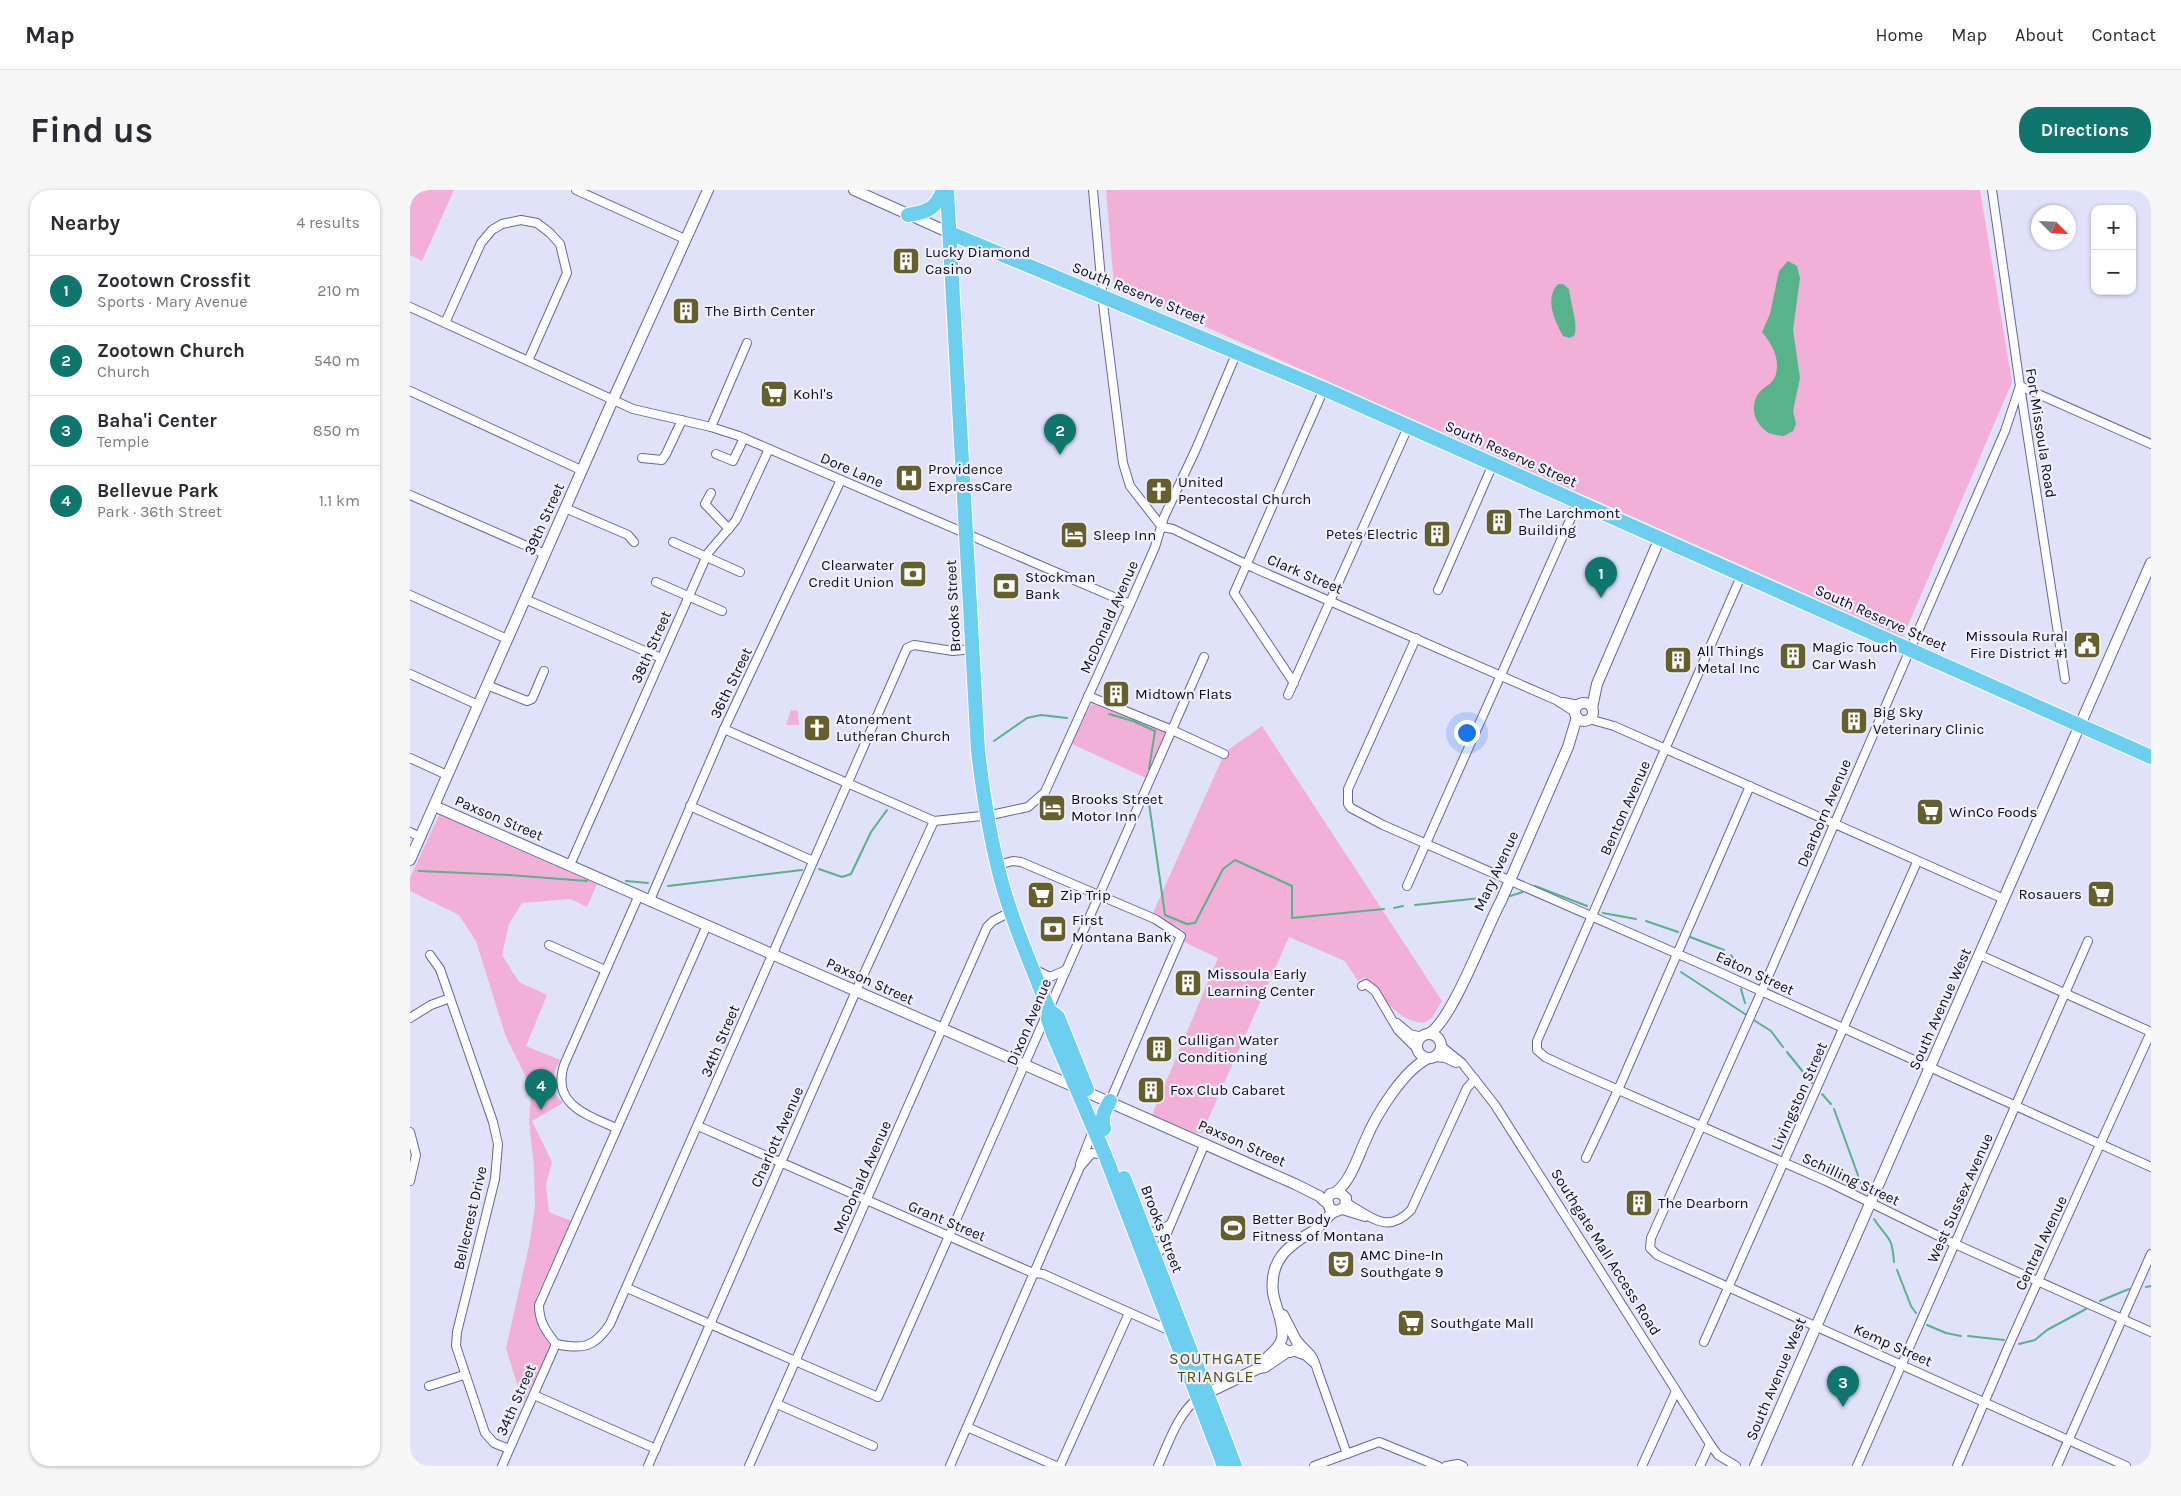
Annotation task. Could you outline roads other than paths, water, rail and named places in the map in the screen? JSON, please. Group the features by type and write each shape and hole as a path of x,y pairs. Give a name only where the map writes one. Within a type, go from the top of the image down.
{"highway":[{"path":"908,215 931,210 939,200 943,190"},
{"name":"Brooks Street","path":"947,190 978,751 998,866 1012,911 1049,1010 1058,1017 1082,1089 1156,1259 1180,1335"},
{"name":"South Reserve Street","path":"950,233 1324,389 2151,757"},
{"path":"1099,1129 1103,1113 1110,1101"},
{"name":"Brooks Street","path":"1099,1129 1105,1155 1180,1335 1202,1395 1224,1466"},
{"name":"Brooks Street","path":"1202,1395 1235,1466"}],"street":[{"path":"576,190 685,239"},
{"name":"39th Street","path":"410,860 581,470 708,190"},
{"name":"South Reserve Street","path":"854,190 950,233"},
{"path":"1093,190 1103,297 1123,463 1130,486 1162,527"},
{"name":"Fort Missoula Road","path":"1992,190 2065,679"},
{"path":"446,324 481,243 492,230 502,224 521,220 537,224 550,232 560,244 567,274 528,361"},
{"name":"Dore Lane","path":"410,307 632,409 711,426 744,438 1130,604"},
{"path":"711,426 747,342"},
{"name":"McDonald Avenue","path":"934,821 988,815 1028,806 1045,792 1130,604 1162,527 1164,517 1192,458 1237,352"},
{"path":"2020,386 2151,444"},
{"name":"Dearborn Avenue","path":"1650,1248 1652,1238 1762,991 2005,431 2020,386"},
{"path":"1294,683 1234,592 1324,389"},
{"path":"410,392 581,470"},
{"path":"642,458 662,460 682,420"},
{"path":"1288,695 1408,426"},
{"path":"716,454 733,461 744,438"},
{"name":"38th Street","path":"570,865 706,557 736,520 770,449"},
{"path":"1438,590 1493,464"},
{"name":"36th Street","path":"650,900 724,729 841,480"},
{"path":"711,493 705,504 729,529"},
{"path":"410,495 545,554"},
{"path":"1407,886 1578,502"},
{"path":"565,508 628,535 634,542"},
{"name":"Clark Street","path":"1162,527 1173,529 1246,564 1584,712 1666,750"},
{"name":"Mary Avenue","path":"1425,1035 1436,1030 1450,1008 1509,881 1660,538"},
{"path":"673,542 740,572"},
{"name":"South Avenue West","path":"1755,1466 2151,563"},
{"name":"Benton Avenue","path":"1539,1053 1536,1048 1538,1041 1742,574"},
{"path":"656,582 722,611"},
{"path":"410,595 507,639"},
{"path":"525,599 661,658"},
{"name":"Eaton Street","path":"1416,638 1348,789 1348,804 1361,815 1762,991 2151,1167"},
{"name":"34th Street","path":"502,1466 556,1344 572,1347 588,1346 600,1339 610,1324 907,648 914,644 938,650 972,649"},
{"name":"Dixon Avenue","path":"795,1362 878,1397 1204,657"},
{"path":"487,685 527,701 532,699 544,671"},
{"path":"410,674 478,705"},
{"path":"1088,696 1172,730 1224,754"},
{"path":"724,729 934,821"},
{"path":"1666,750 2004,899"},
{"path":"410,758 447,775"},
{"path":"1586,1158 1618,1090 1750,786"},
{"name":"Paxson Street","path":"434,806 1110,1101 1338,1205 1342,1193 1325,1193 1295,1184"},
{"path":"690,806 813,861"},
{"name":"Charlott Avenue","path":"648,1466 856,991 934,821"},
{"path":"410,832 420,837"},
{"path":"998,866 1013,861 1021,862 1155,919 1181,936 1110,1101"},
{"name":"Livingston Street","path":"1704,1342 1917,862"},
{"path":"616,1128 574,1108 566,1100 561,1078 564,1065 639,895"},
{"name":"McDonald Avenue","path":"749,1466 987,927 993,921 1012,911"},
{"path":"556,1344 539,1317 539,1305 707,925"},
{"name":"West Sussex Avenue","path":"1857,1466 2088,941"},
{"path":"549,945 606,970"},
{"name":"Bellecrest Drive","path":"430,955 440,969 493,1122 498,1144 495,1179 456,1339 457,1352 464,1375 485,1432 494,1442 509,1449"},
{"path":"1980,955 2151,1032"},
{"path":"1032,967 1037,972 1050,977 1066,970"},
{"path":"1362,986 1366,984 1375,991 1398,1030 1422,1056 1432,1057"},
{"path":"410,1018 431,1005 450,998"},
{"name":"Mary Avenue","path":"1440,1044 1450,1008"},
{"path":"1316,1366 1306,1356 1286,1346 1273,1291 1273,1278 1277,1264 1287,1248 1338,1205 1379,1112 1402,1081 1423,1061 1432,1057 1440,1044 1436,1036 1410,1034 1393,1021"},
{"name":"Central Avenue","path":"1957,1466 2038,1280 2151,1032"},
{"path":"1402,1081 1417,1050 1418,1042 1425,1035"},
{"name":"Southgate Mall Access Road","path":"1440,1044 1462,1063 1495,1105 1710,1444 1718,1455 1736,1466"},
{"name":"Schilling Street","path":"1539,1053 1871,1202 1955,1244 2151,1332"},
{"name":"Southgate Mall Access Road","path":"1432,1057 1449,1060 1464,1068 1474,1079"},
{"path":"1358,1158 1343,1186 1328,1197 1338,1205 1391,1224 1406,1216 1411,1210 1467,1088 1474,1079"},
{"name":"Grant Street","path":"698,1126 948,1237 1033,1273 1043,1274 1180,1335"},
{"path":"950,1466 1080,1167 1082,1154 1099,1129"},
{"path":"410,1132 416,1155 410,1181"},
{"path":"1156,1259 1168,1225 1205,1143"},
{"path":"1080,1167 1092,1153 1105,1155"},
{"path":"1144,1231 1157,1232 1168,1225"},
{"name":"Kemp Street","path":"1650,1248 1657,1255 1901,1363 2126,1466"},
{"path":"2057,1466 2151,1254"},
{"path":"627,1288 795,1362"},
{"path":"1276,1306 1296,1339 1297,1347 1286,1346"},
{"path":"1060,1466 1129,1313"},
{"path":"1158,1466 1186,1408 1202,1395 1259,1368 1265,1367 1286,1346 1287,1335 1296,1339 1312,1353 1347,1454"},
{"path":"428,1386 464,1375"},
{"path":"1642,1466 1676,1391"},
{"path":"534,1395 656,1448"},
{"path":"777,1404 873,1446"},
{"path":"967,1427 1056,1466"},
{"path":"1314,1466 1379,1442 1438,1466"},
{"path":"1700,1466 1710,1444"},
{"path":"1030,1466 1034,1457"},
{"path":"1446,1466 1458,1464 1462,1466"}],"waterway":[{"path":"1109,714 1133,721 1155,731 1149,769"},
{"path":"994,741 1027,718 1041,715 1067,718"},
{"path":"1149,803 1165,915 1187,924 1195,923 1223,869 1235,860 1292,886 1292,918 1384,909"},
{"path":"819,869 842,877 851,874 871,832 887,810"},
{"path":"668,886 802,870"},
{"path":"419,871 587,881"},
{"path":"626,881 648,883"},
{"path":"1533,887 1535,886 1587,906"},
{"path":"1510,896 1523,892"},
{"path":"1415,905 1490,897"},
{"path":"1394,908 1403,906"},
{"path":"1603,913 1636,919"},
{"path":"1646,921 1678,932"},
{"path":"1690,937 1724,950"},
{"path":"1731,955 1743,972"},
{"path":"1681,972 1748,1016"},
{"path":"1741,989 1745,1003"},
{"path":"1752,1019 1771,1031 1783,1047"},
{"path":"1787,1052 1812,1083"},
{"path":"1822,1094 1831,1104"},
{"path":"1834,1109 1863,1189"},
{"path":"1874,1219 1889,1238 1894,1262"},
{"path":"1897,1270 1911,1306 1916,1313"},
{"path":"2146,1287 2151,1286"},
{"path":"2100,1301 2129,1289"},
{"path":"2019,1344 2035,1340 2047,1330 2086,1309"},
{"path":"1927,1325 1946,1333 1961,1336"},
{"path":"1968,1336 2004,1340"}],"place":[{"name":"Lucky Diamond Casino","path":"906,261"},
{"name":"The Birth Center","path":"686,311"},
{"name":"Kohl's","path":"774,394"},
{"name":"Zootown Church","path":"1060,455"},
{"name":"Providence ExpressCare","path":"909,478"},
{"name":"United Pentecostal Church","path":"1159,491"},
{"name":"The Larchmont Building","path":"1499,522"},
{"name":"Petes Electric","path":"1437,534"},
{"name":"Sleep Inn","path":"1074,535"},
{"name":"Clearwater Credit Union","path":"913,574"},
{"name":"Stockman Bank","path":"1006,586"},
{"name":"Zootown Crossfit","path":"1601,598"},
{"name":"Missoula Rural Fire District #1","path":"2087,645"},
{"name":"Magic Touch Car Wash","path":"1793,656"},
{"name":"All Things Metal Inc","path":"1678,660"},
{"name":"Midtown Flats","path":"1116,694"},
{"name":"Big Sky Veterinary Clinic","path":"1854,721"},
{"name":"Atonement Lutheran Church","path":"817,728"},
{"name":"Brooks Street Motor Inn","path":"1052,808"},
{"name":"WinCo Foods","path":"1930,812"},
{"name":"Rosauers","path":"2101,894"},
{"name":"Zip Trip","path":"1041,895"},
{"name":"First Montana Bank","path":"1053,929"},
{"name":"Missoula Early Learning Center","path":"1188,983"},
{"name":"Culligan Water Conditioning","path":"1159,1049"},
{"name":"Fox Club Cabaret","path":"1151,1090"},
{"name":"Bellevue Park","path":"541,1110"},
{"name":"The Dearborn","path":"1639,1203"},
{"name":"Better Body Fitness of Montana","path":"1233,1228"},
{"name":"AMC Dine-In Southgate 9","path":"1341,1264"},
{"name":"Southgate Mall","path":"1411,1323"},
{"name":"Baha'i Center","path":"1843,1407"}],"district":[{"name":"SOUTHGATE TRIANGLE","path":"1216,1367"}]}
